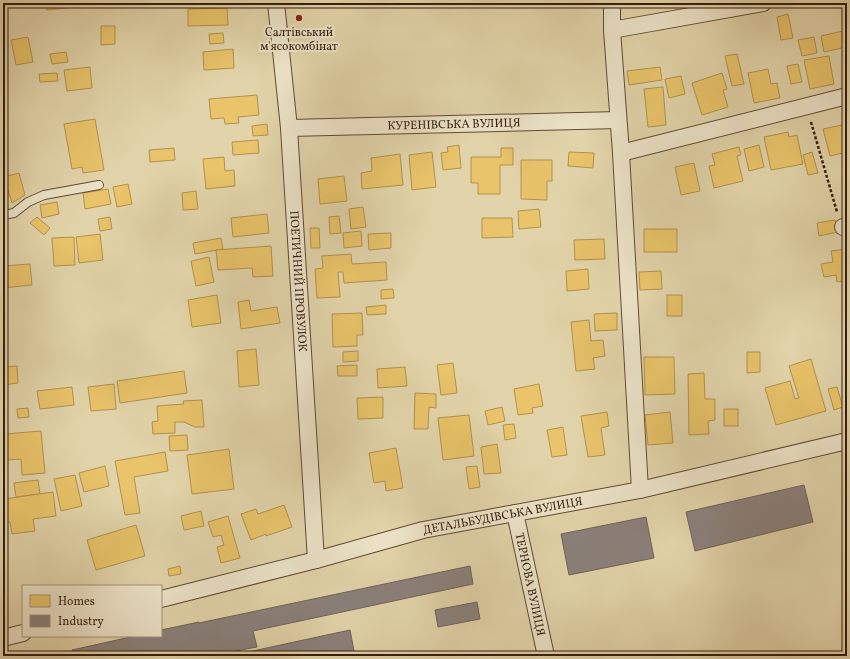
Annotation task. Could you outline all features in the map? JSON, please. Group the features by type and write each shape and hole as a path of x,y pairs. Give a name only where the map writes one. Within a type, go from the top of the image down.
{"street":[{"name":"ПОЕТИЧНИЙ ПРОВУЛОК","path":"276,3 289,128 316,560"},
{"path":"612,3 612,30 621,153 640,490"},
{"path":"612,30 763,3"},
{"path":"621,153 847,96"},
{"name":"КУРЕНІВСЬКА ВУЛИЦЯ","path":"289,128 618,120"},
{"name":"ДЕТАЛЬБУДІВСЬКА ВУЛИЦЯ","path":"162,599 316,560 423,530 640,490 847,441"},
{"name":"ТЕРНОВА ВУЛИЦЯ","path":"515,513 546,656"},
{"path":"3,638 22,633"}],"lane":[{"path":"3,215 14,213 28,202 44,195 99,185"}],"path":[{"path":"807,106 839,221 845,227"}],"building: Homes":[{"path":"46,3 75,3 75,7 47,10"},
{"path":"227,8 228,25 188,26 188,9"},
{"path":"788,14 793,38 781,40 777,17"},
{"path":"101,26 115,26 115,44 101,45"},
{"path":"843,31 846,47 824,52 821,36"},
{"path":"223,33 224,43 210,44 209,34"},
{"path":"28,37 33,62 16,65 11,40"},
{"path":"814,37 817,53 802,56 798,40"},
{"path":"233,49 234,68 204,70 203,52"},
{"path":"66,52 68,62 52,64 50,54"},
{"path":"737,54 744,84 732,86 725,56"},
{"path":"829,56 834,84 810,89 804,60"},
{"path":"798,64 802,82 791,84 787,66"},
{"path":"90,67 92,88 67,91 64,70"},
{"path":"660,67 662,80 629,85 627,71"},
{"path":"768,69 771,84 777,83 780,98 754,103 748,73"},
{"path":"57,73 58,81 40,82 39,74"},
{"path":"722,73 727,89 723,90 728,107 702,115 692,83"},
{"path":"681,76 685,94 669,98 665,79"},
{"path":"663,87 666,125 648,127 644,89"},
{"path":"257,95 259,115 238,117 239,123 225,124 224,118 211,119 209,99"},
{"path":"95,119 104,170 83,173 82,167 72,169 64,124"},
{"path":"267,124 268,135 253,136 252,126"},
{"path":"842,125 847,152 830,156 823,129"},
{"path":"788,132 789,137 797,135 803,164 771,170 764,137"},
{"path":"258,140 259,153 233,155 232,142"},
{"path":"459,145 461,168 443,170 441,153 448,152 447,147"},
{"path":"759,145 764,167 749,171 744,149"},
{"path":"739,147 741,155 737,156 743,181 714,188 709,166 715,165 712,154"},
{"path":"174,148 175,160 150,162 149,150"},
{"path":"501,148 513,148 513,165 500,165 500,194 478,194 478,183 471,183 471,157 501,157"},
{"path":"432,152 436,187 412,190 409,155"},
{"path":"569,152 594,153 593,168 568,166"},
{"path":"812,152 818,173 808,175 803,155"},
{"path":"400,154 403,185 362,189 361,173 372,171 371,158"},
{"path":"224,157 225,171 234,170 235,186 206,189 203,159"},
{"path":"521,160 552,160 552,181 547,181 547,200 521,199"},
{"path":"694,163 700,191 681,195 675,167"},
{"path":"19,173 25,195 12,203 4,177"},
{"path":"344,176 347,201 320,204 318,179"},
{"path":"128,184 132,204 117,207 113,187"},
{"path":"108,189 111,204 85,209 83,193"},
{"path":"196,191 198,209 183,210 182,193"},
{"path":"57,202 59,214 42,218 40,205"},
{"path":"363,207 366,227 351,229 349,209"},
{"path":"539,209 541,227 519,229 518,211"},
{"path":"267,214 269,233 233,237 231,218"},
{"path":"339,216 341,233 330,234 329,217"},
{"path":"37,217 50,228 44,235 30,223"},
{"path":"110,217 112,229 100,231 98,219"},
{"path":"482,218 512,218 513,237 482,238"},
{"path":"835,220 838,232 819,236 817,223"},
{"path":"310,228 319,228 320,248 311,248"},
{"path":"644,229 677,229 677,252 644,252"},
{"path":"361,231 362,246 344,248 343,233"},
{"path":"391,233 391,248 369,250 368,234"},
{"path":"100,234 103,260 79,263 76,237"},
{"path":"74,237 75,265 54,266 52,238"},
{"path":"221,238 223,249 195,254 193,243"},
{"path":"604,239 605,259 575,260 574,240"},
{"path":"271,246 273,276 253,277 252,268 218,270 216,250"},
{"path":"847,249 847,280 837,282 836,275 824,277 821,264 833,262 831,251"},
{"path":"351,254 352,264 386,262 387,280 344,283 343,272 338,272 340,297 317,298 315,269 323,268 322,256"},
{"path":"209,257 214,282 196,286 191,261"},
{"path":"30,264 32,285 3,288 3,266"},
{"path":"588,269 589,289 567,291 566,271"},
{"path":"661,271 662,289 640,290 639,272"},
{"path":"393,289 394,298 381,299 381,290"},
{"path":"217,295 221,323 192,327 188,300"},
{"path":"667,295 682,295 682,316 667,316"},
{"path":"249,300 251,311 277,307 280,323 241,329 238,302"},
{"path":"386,305 386,314 367,315 366,307"},
{"path":"362,313 363,335 357,335 357,346 333,347 332,314"},
{"path":"617,313 617,330 595,331 594,314"},
{"path":"589,320 591,341 603,340 605,356 593,358 595,369 576,371 571,322"},
{"path":"256,349 259,385 239,387 237,351"},
{"path":"358,351 358,361 343,362 343,352"},
{"path":"747,352 760,352 760,372 747,373"},
{"path":"644,357 674,357 675,394 645,395"},
{"path":"811,359 826,411 776,425 765,388 790,381 795,399 799,398 789,366"},
{"path":"453,363 457,393 441,395 437,365"},
{"path":"357,365 357,376 338,376 337,366"},
{"path":"17,366 18,383 3,385 3,367"},
{"path":"405,367 407,386 378,388 377,369"},
{"path":"184,371 187,393 120,403 117,381"},
{"path":"704,373 705,399 715,399 715,420 708,421 709,434 689,435 688,374"},
{"path":"114,384 116,409 91,411 88,387"},
{"path":"539,384 543,406 532,408 533,413 518,415 514,389"},
{"path":"72,387 74,405 40,409 37,391"},
{"path":"837,387 843,407 834,410 828,389"},
{"path":"415,393 436,394 436,408 429,407 428,429 414,429"},
{"path":"383,397 383,418 358,419 357,398"},
{"path":"202,400 204,427 195,427 184,422 175,422 175,433 153,434 152,422 158,421 157,406 184,404 183,401"},
{"path":"502,407 505,421 488,425 485,411"},
{"path":"28,408 29,417 18,418 17,409"},
{"path":"724,409 738,409 738,426 724,426"},
{"path":"607,412 609,426 601,428 605,455 588,457 581,416"},
{"path":"670,412 673,443 648,445 645,415"},
{"path":"469,415 474,456 443,460 438,418"},
{"path":"514,424 516,438 505,440 503,425"},
{"path":"563,427 567,455 552,457 547,430"},
{"path":"41,431 45,473 22,475 21,459 7,460 5,434"},
{"path":"187,435 188,450 170,451 169,436"},
{"path":"497,444 501,473 484,474 481,447"},
{"path":"396,448 403,488 386,491 385,481 374,483 369,453"},
{"path":"229,449 234,489 192,494 187,455"},
{"path":"165,452 168,471 134,477 140,513 125,515 115,461"},
{"path":"105,466 109,486 84,492 79,473"},
{"path":"477,466 480,487 469,489 466,467"},
{"path":"75,475 82,506 61,511 54,479"},
{"path":"38,480 40,494 16,497 14,483"},
{"path":"53,492 56,516 33,519 35,531 12,534 10,522 7,522 4,499"},
{"path":"284,505 292,527 251,540 241,514 256,509 258,514"},
{"path":"201,511 204,526 184,530 181,516"},
{"path":"228,516 240,558 221,563 217,547 224,545 221,535 213,537 208,522"},
{"path":"136,525 145,556 96,570 87,540"},
{"path":"180,566 181,574 169,576 168,569"}],"building: Industry":[{"path":"804,485 813,522 695,551 686,512"},
{"path":"646,517 654,558 569,575 561,534"},
{"path":"470,566 473,584 253,631 257,647 209,656 73,656 72,650 130,637 162,637 162,630"},
{"path":"477,602 480,619 438,627 435,610"},
{"path":"350,630 355,656 249,656 248,652"}],"place":[{"name":"Салтівський м'ясокомбінат","path":"299,18"}]}
